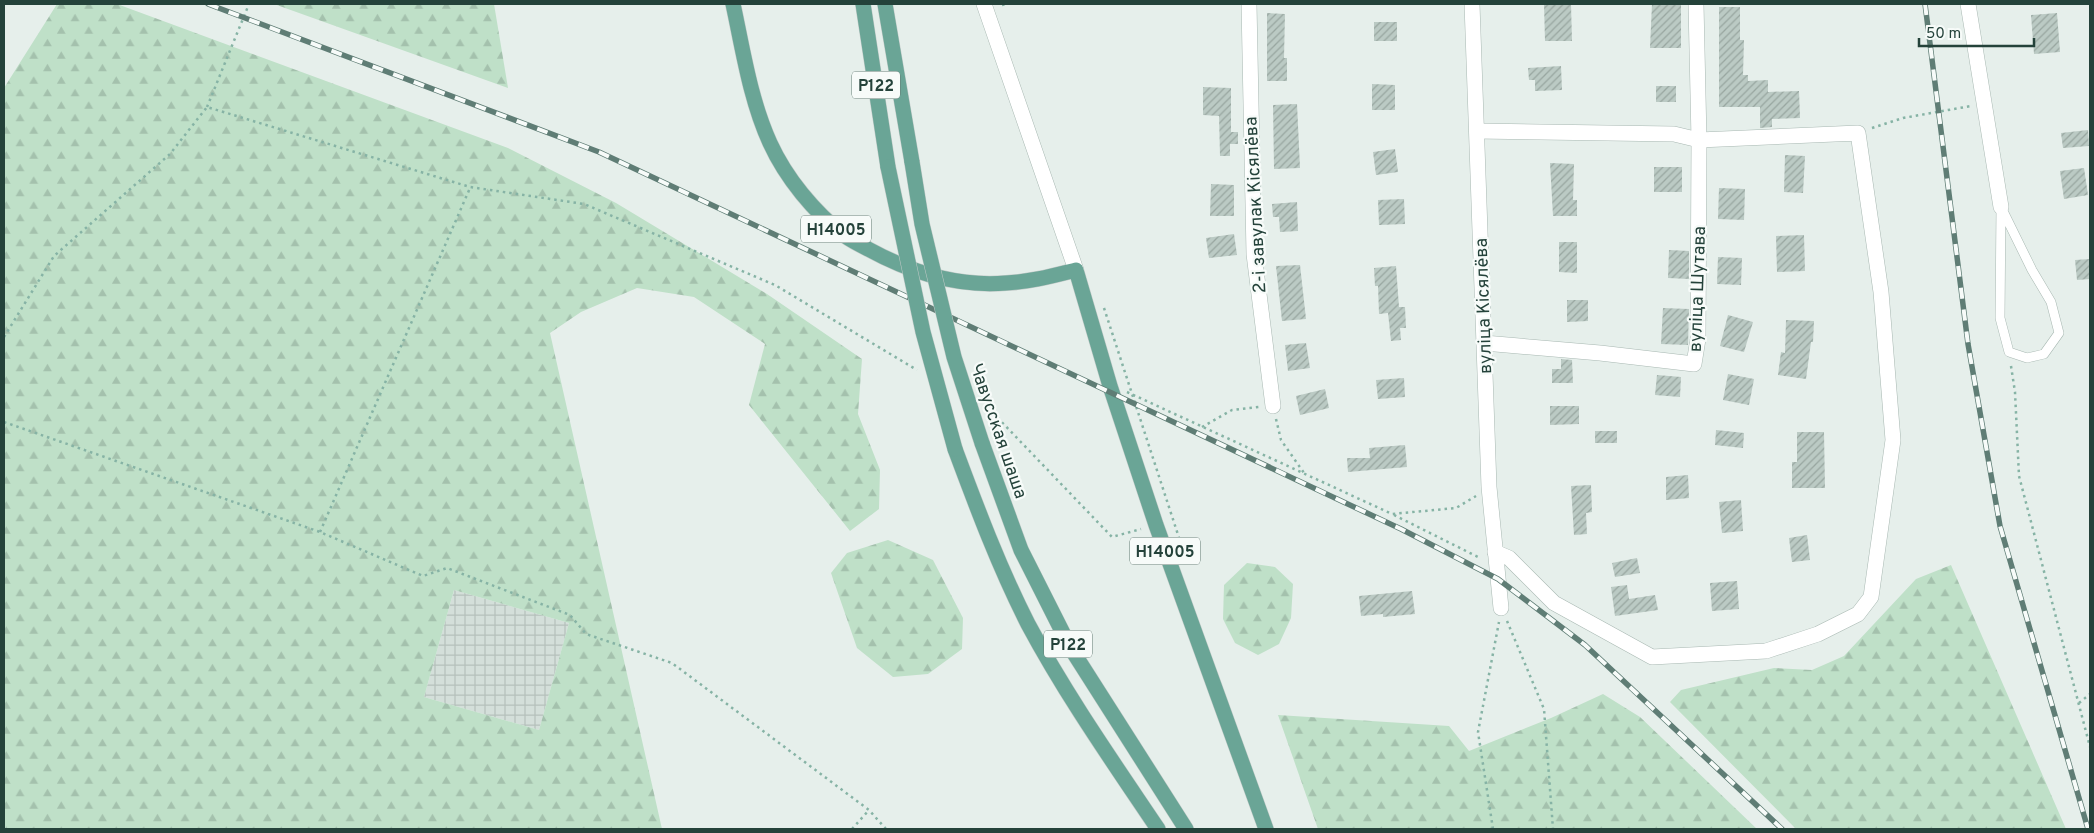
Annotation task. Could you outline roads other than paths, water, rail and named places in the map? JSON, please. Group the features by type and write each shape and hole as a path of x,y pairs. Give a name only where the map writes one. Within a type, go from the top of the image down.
{"main road":[{"name":"Н14005","path":"733,4 754,101 770,143 792,182 817,211 846,237 884,258 926,274 967,283 1004,284 1031,281 1076,270 1110,386 1156,525 1266,829"},
{"name":"Р122","path":"863,4 888,167 923,332 955,449 985,530 1028,624 1071,698 1158,829"},
{"name":"Чавусская шаша","path":"884,4 922,224 954,357 982,443 1021,550 1070,647 1186,829"}],"street":[{"name":"Н14005","path":"984,4 1076,270"},
{"name":"2-і завулак Кісялёва","path":"1249,4 1254,254 1273,406"},
{"name":"вуліца Кісялёва","path":"1472,4 1489,487 1502,608"},
{"name":"вуліца Шутава","path":"1484,343 1600,353 1694,364 1698,339 1699,140 1696,4"},
{"path":"1968,4 2001,207"},
{"path":"1477,131 1674,134 1699,140 1858,132 1881,292 1894,440 1871,597 1858,614 1818,634 1766,652 1652,657 1554,603 1510,558 1496,560"}],"lane":[{"path":"2001,207 2032,270 2051,302 2059,333 2044,354 2027,358 2009,352 2000,318 2001,207"}],"railway":[{"path":"208,4 599,152 1401,529 1498,579 1585,645 1782,829"},
{"path":"1925,4 1968,344 2000,526 2088,829"}]}
